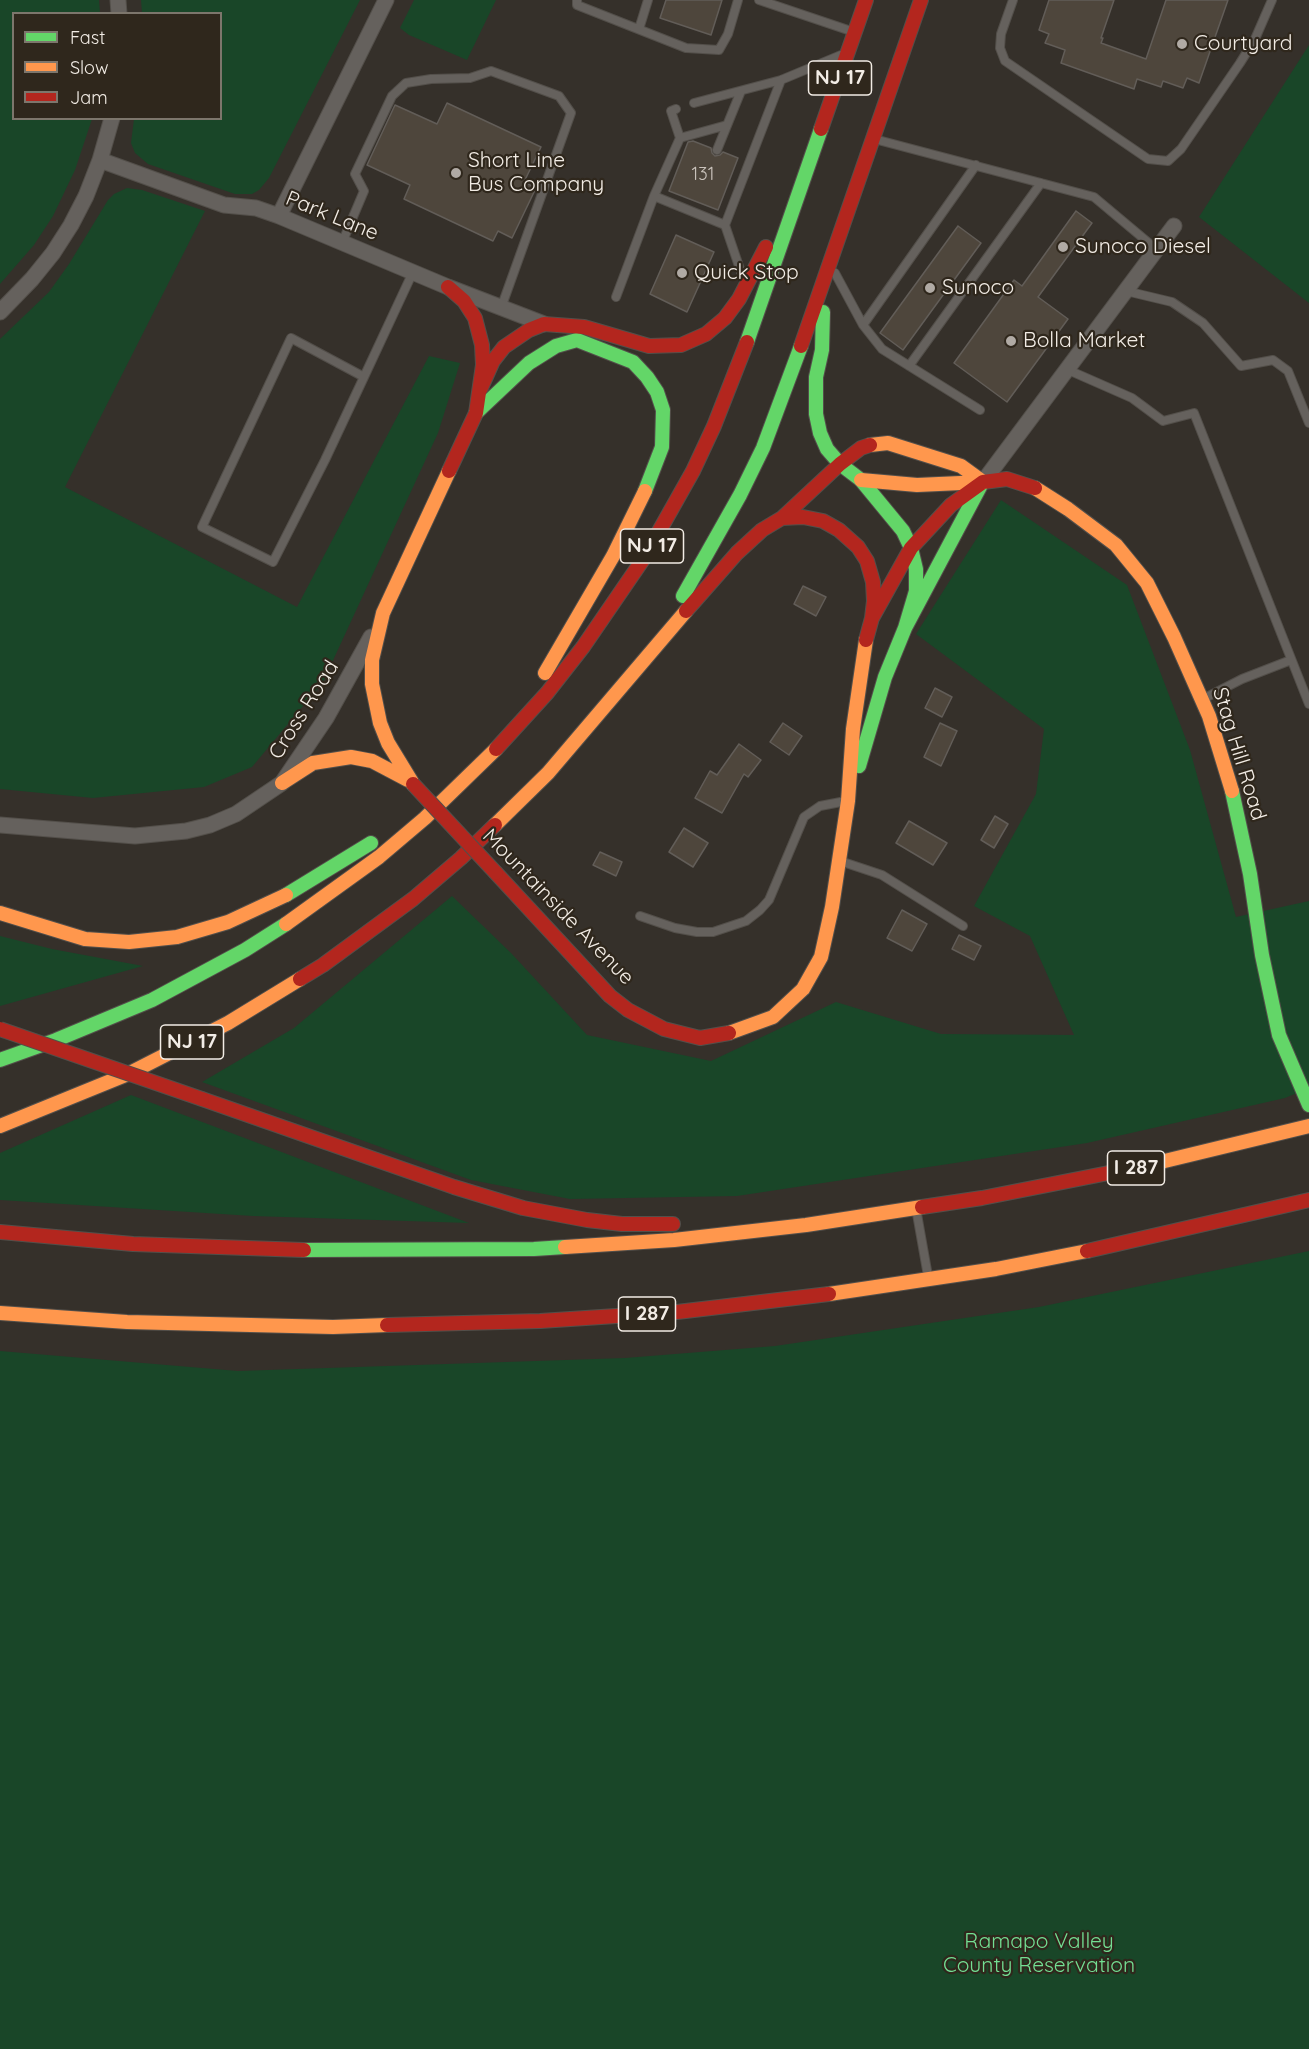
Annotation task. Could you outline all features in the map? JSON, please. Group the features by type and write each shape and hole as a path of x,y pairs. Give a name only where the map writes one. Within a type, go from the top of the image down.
{"main road":[{"name":"NJ 17","path":"0,1060 56,1040 152,1000 245,950 339,888 416,825 466,778 508,736 583,647 614,605 644,558 693,471 734,379 866,0"},
{"name":"NJ 17","path":"0,1126 80,1095 175,1051 273,997 371,932 430,884 506,816 548,773 626,680 690,586 763,448 825,282 921,0"},
{"path":"480,390 493,361 504,347 514,338 544,324 584,327 650,346 681,345 706,334 725,318 746,286 813,157"},
{"path":"825,282 822,350 816,377 816,414 820,433 827,449 840,464 861,480 903,531 911,548 916,568 916,591 905,627"},
{"path":"448,287 464,301 475,318 482,345 480,390"},
{"path":"508,736 613,556 643,496 662,447 663,410 657,392 633,362 544,324"},
{"path":"476,413 529,363 556,346 577,340"},
{"name":"Cross Road","path":"383,613 476,413 480,390"},
{"path":"626,680 737,554 762,530 782,518 840,464 861,448 876,443 888,443 961,466 983,482"},
{"name":"Stag Hill Road","path":"861,480 916,485 1007,479 1033,487 1068,509 1116,545 1147,583 1209,716 1233,794 1279,1035 1309,1105"},
{"name":"Mountainside Avenue","path":"383,613 372,660 375,704 388,743 413,784 610,996 628,1010 664,1029 700,1038 738,1031 773,1017 803,989 821,957 839,861 848,801 853,729 866,640 872,618 911,548 951,505 983,482"},
{"name":"Mountainside Avenue","path":"848,801 885,677 905,627 983,482"},
{"path":"782,518 803,517 823,521 839,530 858,547 867,561 873,582 872,618"},
{"name":"Mountainside Avenue","path":"282,783 313,763 351,757 372,761 392,770 413,784"},
{"path":"0,913 85,939 106,942 151,941 203,931 292,892 366,846 466,778"},
{"path":"1,1044 152,1000"},
{"path":"0,1029 454,1187 523,1208 610,1222 681,1224"},
{"name":"I 287","path":"0,1232 134,1244 267,1250 534,1249 684,1239 916,1209 1100,1176 1309,1126"},
{"name":"I 287","path":"0,1313 127,1322 267,1327 469,1324 677,1312 814,1297 1061,1257 1309,1200"},
{"path":"705,1222 916,1209"}],"street":[{"path":"279,216 386,0"},
{"path":"0,312 33,279 71,225 86,196 100,160 111,120"},
{"name":"Park Lane","path":"100,160 224,205 256,208 279,216 448,287 544,324"},
{"path":"983,482 1174,226"},
{"name":"Cross Road","path":"0,825 111,836 161,835 210,825 236,814 282,783 306,750 347,684 383,613"}],"lane":[{"path":"577,0 577,5 686,48 718,50 728,34 738,0"},
{"path":"639,29 648,0"},
{"path":"759,0 855,33"},
{"path":"1013,0 1001,34 1000,48 1005,61 1148,159 1168,161 1181,148 1240,63 1255,39 1272,0"},
{"path":"694,103 782,80 849,52"},
{"path":"342,243 364,191 355,174 392,96 406,83 431,79 470,78 491,71 559,96 571,113 501,308"},
{"path":"746,286 725,225 782,80"},
{"path":"717,150 741,91"},
{"path":"616,297 654,196 680,138 671,111 676,109"},
{"path":"680,138 727,125"},
{"path":"873,139 1094,197 1156,249"},
{"path":"863,325 976,165"},
{"path":"909,366 1041,183"},
{"path":"654,196 725,225"},
{"path":"691,211 695,201"},
{"path":"830,264 863,325 882,349 980,410"},
{"path":"364,377 291,338 202,527 273,562 325,460 364,377 413,272"},
{"path":"1125,291 1172,302 1203,323 1241,366 1273,360 1288,371 1309,423"},
{"path":"1066,369 1132,398 1163,422 1194,413 1309,704"},
{"path":"1202,700 1242,679 1291,660"},
{"path":"640,916 675,928 697,932 713,932 746,921 769,900 804,817 820,806 832,802 848,801"},
{"path":"839,861 882,875 963,926"},
{"path":"916,1209 928,1280"}],"green space":[{"path":"0,0 99,0 100,12 12,12 12,120 92,120 75,170 53,216 34,245 0,284"},
{"path":"141,0 360,0 269,178 259,190 252,194 235,194 148,164 135,153 131,143 134,120 222,120 222,12 142,12"},
{"path":"414,0 496,0 467,60 409,35 400,28"},
{"path":"1309,45 1309,303 1199,217"},
{"path":"127,188 142,190 205,211 65,487 297,607 429,356 460,363 438,433 323,682 252,767 204,787 93,798 0,789 0,339 49,292 108,200 114,194"},
{"path":"1001,500 1127,585 1190,750 1236,917 1309,901 1309,1088 1285,1098 1087,1143 737,1196 570,1199 471,1180 202,1082 294,1028 452,896 511,953 587,1035 711,1061 836,1002 941,1034 1074,1035 1030,936 974,906 1036,794 1044,729 916,634"},
{"path":"0,936 52,949 143,966 0,1006"},
{"path":"131,1095 469,1223 253,1216 0,1200 0,1153"},
{"name":"Ramapo Valley County Reservation","path":"1309,1251 1309,2049 0,2049 0,1351 238,1371 625,1358 775,1346 1039,1307"}],"building":[{"path":"666,0 722,0 711,35 660,18"},
{"name":"Courtyard","path":"1049,0 1114,0 1101,43 1146,59 1166,0 1228,0 1199,83 1187,78 1183,88 1163,81 1161,87 1137,79 1134,89 1061,63 1065,50 1045,43 1049,34 1039,30"},
{"name":"Short Line Bus Company","path":"447,103 541,147 524,182 536,188 512,238 498,231 493,241 404,199 410,185 367,165 395,105 437,124"},
{"path":"693,141 711,148 715,156 723,152 738,158 718,210 669,191 688,142"},
{"name":"Bolla Market","path":"1076,211 1092,223 1038,297 1068,319 1007,402 954,363 1014,280 1022,286"},
{"name":"Sunoco","path":"958,226 981,243 903,350 880,333"},
{"name":"Quick Stop","path":"676,235 714,252 687,312 650,294"},
{"path":"803,586 826,597 816,616 794,604"},
{"path":"935,688 952,697 942,717 925,708"},
{"path":"783,723 802,736 789,755 770,742"},
{"path":"940,723 957,731 941,766 924,757"},
{"path":"739,744 761,760 748,777 744,774 722,813 695,798 710,771 717,775"},
{"path":"995,816 1008,824 994,848 981,840"},
{"path":"909,821 947,843 933,865 896,843"},
{"path":"684,828 708,843 693,867 669,852"},
{"path":"600,852 622,862 616,876 593,865"},
{"path":"902,910 927,924 912,951 887,938"},
{"path":"959,935 981,946 974,960 952,949"}],"traffic: fast":[{"path":"747,342 821,129"},
{"path":"823,312 822,350 816,377 816,414 820,433 827,449 840,464 861,480 903,531 911,548 916,569 916,591 905,628"},
{"path":"476,413 529,363 556,346 577,340 633,362 657,392 663,410 662,447 645,491"},
{"path":"683,596 740,495 763,448 801,346"},
{"path":"859,766 885,677 905,628 981,485"},
{"path":"1232,791 1250,874 1262,955 1279,1035 1309,1105"},
{"path":"286,895 371,843"},
{"path":"0,1060 56,1040 152,1000 245,950 286,924"},
{"path":"304,1250 565,1247"}],"traffic: slow":[{"path":"870,445 888,443 961,466 983,482"},
{"path":"413,784 388,743 380,723 372,684 372,660 383,613 449,471"},
{"path":"861,480 917,485 983,482"},
{"path":"1035,488 1068,509 1116,545 1147,583 1209,716 1232,791"},
{"path":"545,673 613,556 645,491"},
{"path":"495,825 548,773 686,611"},
{"path":"729,1033 773,1017 803,989 821,957 832,907 848,801 853,729 866,640"},
{"path":"286,924 379,857 425,818 496,749"},
{"path":"282,783 313,763 351,757 372,761 408,780"},
{"path":"0,913 85,939 129,942 177,937 228,922 286,895"},
{"path":"0,1126 128,1074 228,1023 300,979"},
{"path":"1144,1166 1309,1126"},
{"path":"565,1247 674,1240 806,1225 922,1207"},
{"path":"829,1294 996,1269 1087,1251"},
{"path":"0,1313 127,1322 333,1327 387,1325"}],"traffic: jam":[{"path":"821,129 866,0"},
{"path":"801,346 921,0"},
{"path":"480,390 493,361 504,347 529,330 544,324 584,327 649,346 681,345 706,334 725,318 739,299 766,247"},
{"path":"448,287 464,301 475,318 482,345 483,365 476,413 449,471"},
{"path":"496,749 547,693 583,647 644,558 693,471 714,426 747,342"},
{"path":"686,611 737,553 762,530 782,518 840,464 861,448 870,445"},
{"path":"866,640 872,618 911,548 951,505 983,482 1007,479 1035,488"},
{"path":"782,518 803,517 823,521 839,530 858,547 867,561 873,582 872,618"},
{"path":"413,784 496,873"},
{"path":"300,979 323,965 413,899 495,825"},
{"path":"496,873 610,996 628,1010 664,1029 700,1038 729,1033"},
{"path":"0,1029 202,1099"},
{"path":"202,1099 454,1187 523,1208 622,1224 673,1224"},
{"path":"922,1207 982,1198 1144,1166"},
{"path":"1087,1251 1309,1200"},
{"path":"0,1232 133,1244 304,1250"},
{"path":"387,1325 540,1321 677,1312 829,1294"}],"place":[{"name":"Courtyard","path":"1182,44"},
{"name":"Short Line Bus Company","path":"456,173"},
{"name":"Sunoco Diesel","path":"1063,247"},
{"name":"Quick Stop","path":"682,273"},
{"name":"Sunoco","path":"930,288"},
{"name":"Bolla Market","path":"1011,341"}]}
